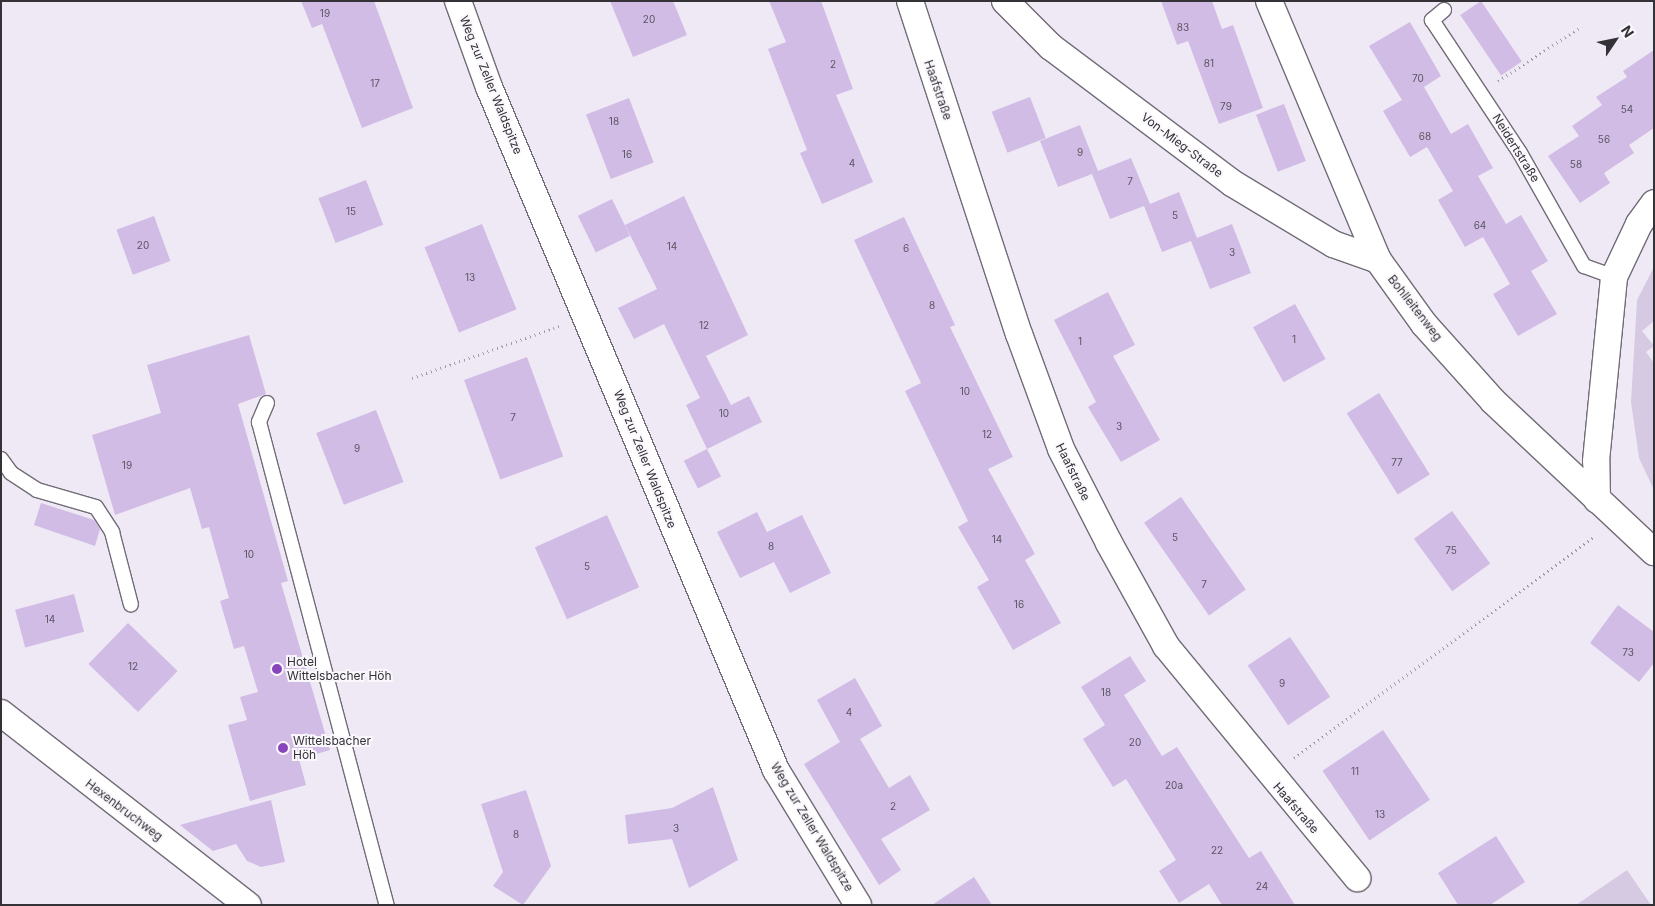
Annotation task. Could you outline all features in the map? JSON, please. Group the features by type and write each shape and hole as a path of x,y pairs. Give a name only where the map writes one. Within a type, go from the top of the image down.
{"street":[{"name":"Weg zur Zeller Waldspitze","path":"458,1 489,87 776,770 858,905"},
{"name":"Haafstraße","path":"910,1 1019,334 1065,457 1166,646 1357,878"},
{"name":"Von-Mieg-Straße","path":"1005,1 1052,47 1232,183 1333,244 1378,260"},
{"name":"Bohlleitenweg","path":"1268,1 1378,260 1424,324 1492,400 1654,552"},
{"path":"1597,500 1596,461 1614,277 1649,221"},
{"name":"Hexenbruchweg","path":"1,712 248,905"}],"lane":[{"name":"Neidertstraße","path":"1444,10 1432,20 1480,92 1584,266 1614,277"},
{"path":"267,403 259,422 387,905"},
{"path":"1,459 11,472 37,490 96,507 112,532 131,606"}],"path":[{"path":"1480,92 1582,26"},
{"path":"412,378 561,326"},
{"path":"1310,747 1617,519"}],"shaded area":[{"path":"1654,267 1654,321 1642,331 1654,346 1646,352 1654,363 1654,490 1639,458 1631,402 1637,300"},
{"path":"1627,870 1651,905 1576,905"}],"building":[{"path":"301,1 374,1 413,108 362,128 322,24 312,28"},
{"path":"610,1 673,1 687,35 633,57"},
{"path":"769,1 821,1 853,89 836,95 873,182 822,204 800,153 807,150 768,49 786,42"},
{"path":"1161,1 1212,1 1222,29 1233,25 1263,108 1219,124 1188,41 1177,45"},
{"path":"1481,1 1522,62 1501,75 1460,15"},
{"path":"1410,22 1441,76 1424,87 1451,134 1468,124 1493,168 1478,176 1506,224 1521,215 1548,261 1531,271 1557,314 1518,336 1493,294 1510,284 1483,237 1465,247 1438,200 1453,191 1427,147 1410,157 1383,111 1402,100 1369,46"},
{"path":"1654,50 1654,128 1629,145 1634,153 1604,173 1610,183 1580,203 1548,156 1579,136 1572,126 1602,105 1596,97 1627,77 1623,71"},
{"path":"1030,97 1046,138 1007,153 992,112"},
{"path":"629,98 654,162 611,179 586,114"},
{"path":"1284,104 1306,161 1278,172 1256,115"},
{"path":"1080,125 1098,171 1131,158 1150,204 1179,192 1197,238 1232,224 1251,273 1210,289 1191,241 1162,252 1144,206 1110,219 1092,174 1058,187 1040,141"},
{"path":"366,180 383,225 336,243 318,198"},
{"path":"684,196 748,335 706,356 731,405 749,396 762,422 707,449 686,405 700,398 664,324 634,339 618,308 657,289 625,225"},
{"path":"612,199 630,236 596,253 578,216"},
{"path":"154,216 170,261 133,275 116,230"},
{"path":"904,217 955,325 950,327 1013,457 988,469 1035,554 1025,560 1061,623 1013,650 977,587 989,580 958,527 968,521 905,391 921,383 854,240"},
{"path":"482,224 516,309 459,333 425,247"},
{"path":"1108,292 1135,345 1113,356 1160,440 1121,462 1088,407 1096,402 1054,320"},
{"path":"1295,304 1326,359 1284,382 1253,327"},
{"path":"249,335 266,394 238,404 288,581 281,583 330,750 299,759 306,785 250,801 228,725 247,720 240,697 258,692 244,646 234,649 220,601 229,598 209,527 202,529 190,488 115,515 92,435 161,413 147,365"},
{"path":"527,357 563,457 500,480 464,380"},
{"path":"1379,393 1430,474 1398,495 1347,413"},
{"path":"376,410 404,482 344,505 316,433"},
{"path":"707,449 721,477 698,488 684,461"},
{"path":"1181,497 1246,590 1209,615 1144,523"},
{"path":"41,503 94,520 100,529 95,546 34,525"},
{"path":"1452,511 1490,564 1452,591 1414,539"},
{"path":"757,512 767,532 802,515 831,573 790,593 774,562 740,578 717,532"},
{"path":"607,515 639,587 567,619 535,547"},
{"path":"74,594 84,632 25,647 15,610"},
{"path":"1618,605 1654,632 1654,663 1639,682 1590,643"},
{"path":"128,623 178,671 138,712 88,664"},
{"path":"1290,637 1330,697 1288,725 1248,666"},
{"path":"1130,656 1146,681 1124,695 1162,756 1177,747 1249,858 1261,851 1295,905 1222,905 1209,884 1179,903 1159,871 1176,860 1126,779 1113,787 1083,739 1105,725 1081,687"},
{"path":"855,678 882,726 860,739 889,788 910,775 930,810 881,839 901,870 879,885 804,764 840,742 817,700"},
{"path":"1383,730 1430,800 1369,840 1322,771"},
{"path":"713,787 738,860 689,888 672,839 628,844 625,815 672,808"},
{"path":"526,790 551,866 523,905 493,886 503,872 481,804"},
{"path":"271,800 285,862 261,867 247,861 236,844 213,851 180,825"},
{"path":"1496,836 1525,882 1490,905 1458,905 1438,873"},
{"path":"974,877 992,905 932,905"}],"place":[{"name":"Hotel Wittelsbacher Höh","path":"277,669"},
{"name":"Wittelsbacher Höh","path":"283,748"}]}
